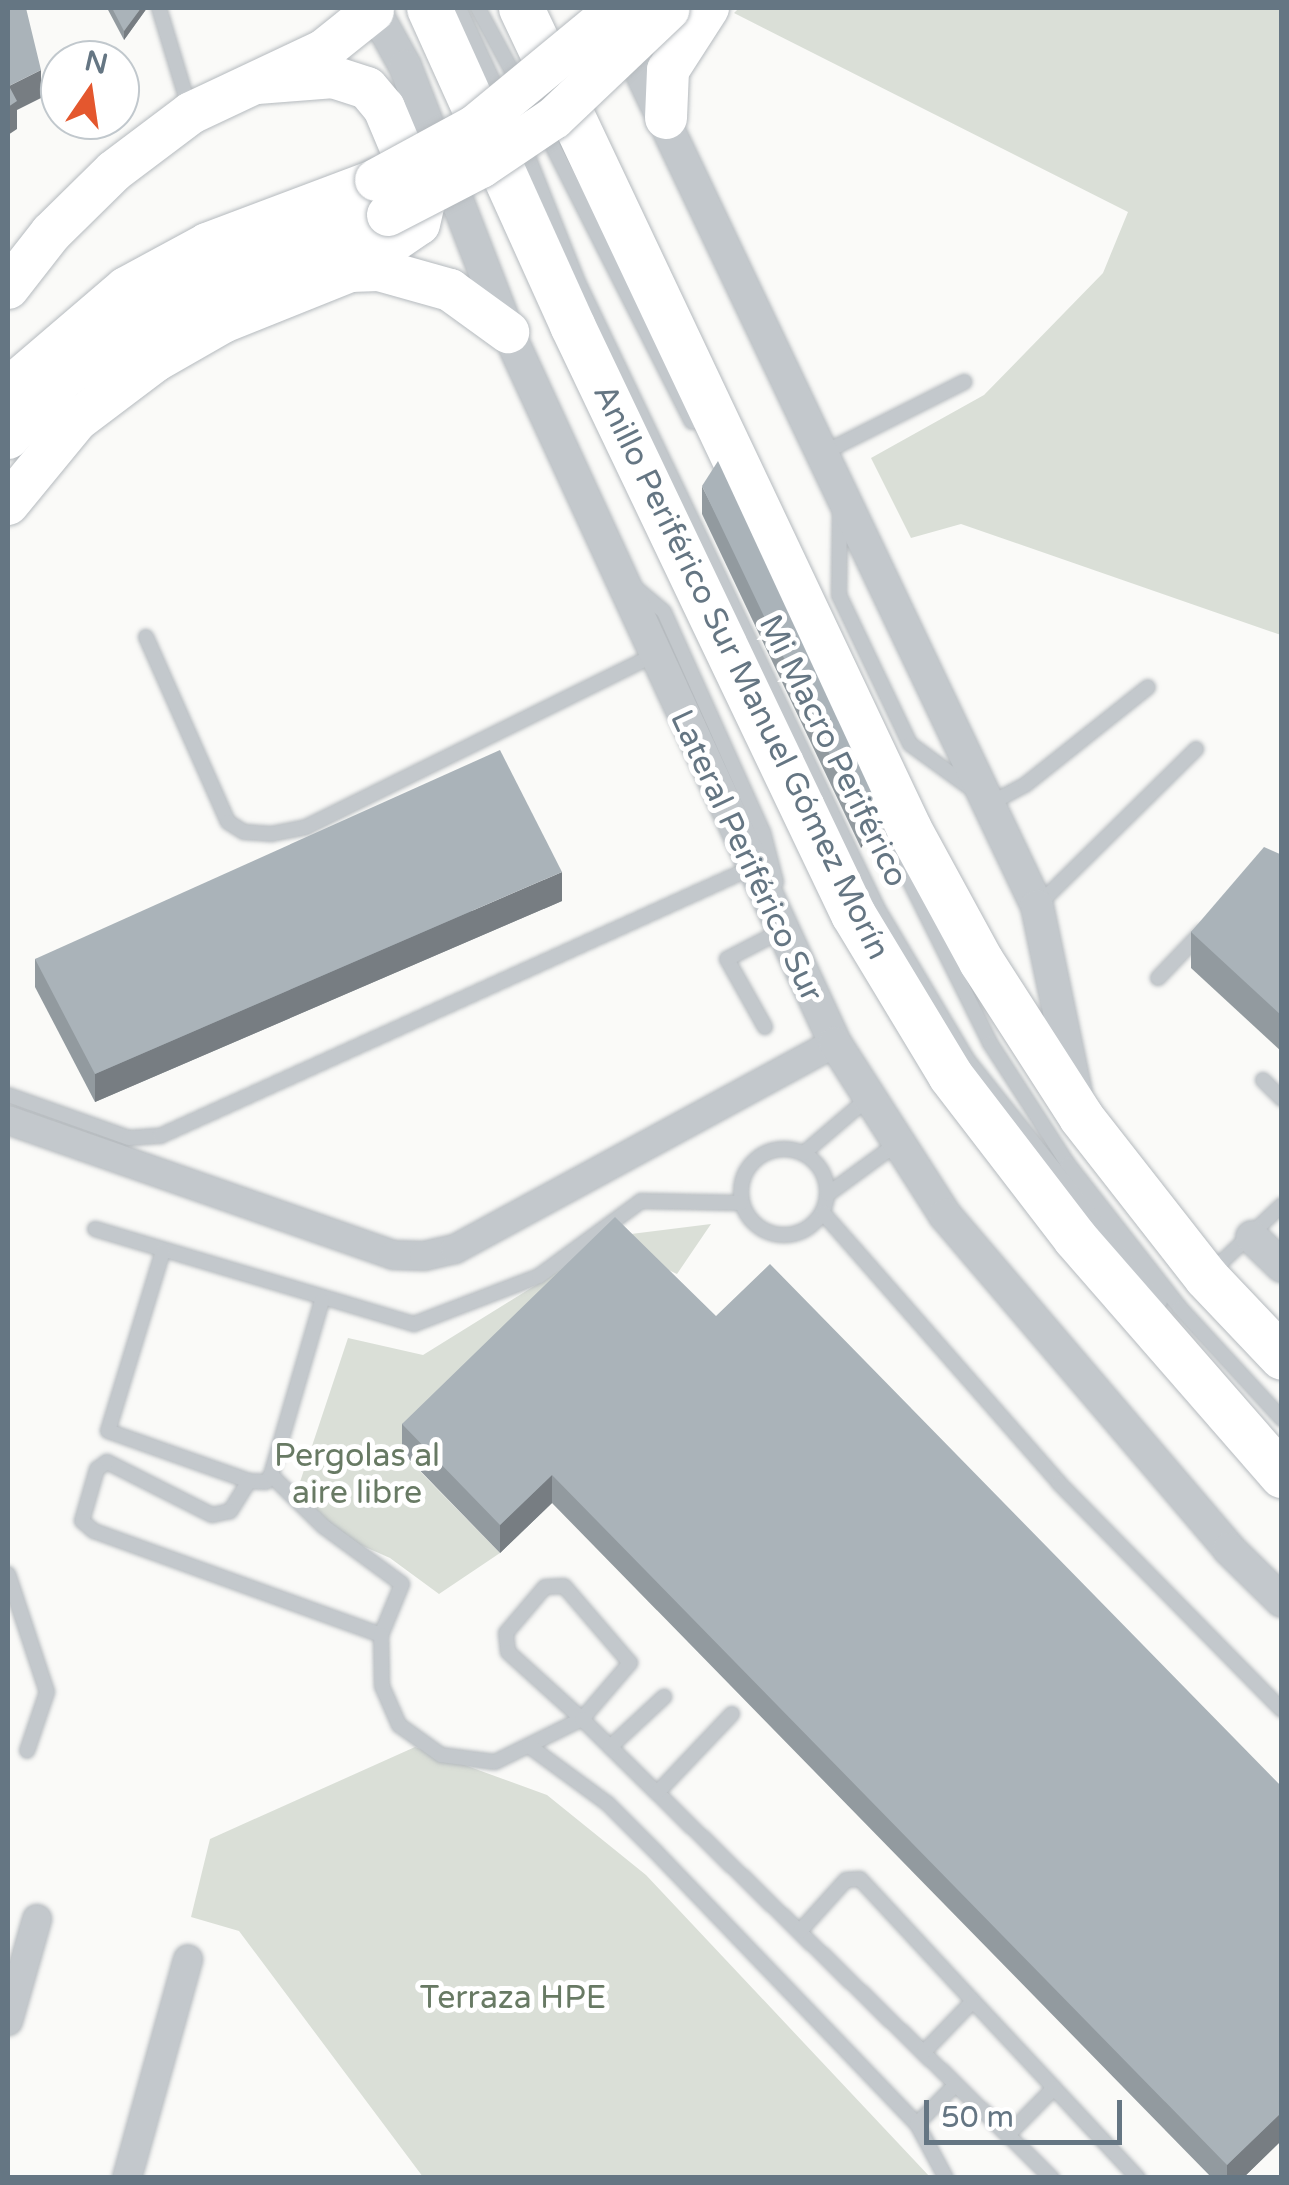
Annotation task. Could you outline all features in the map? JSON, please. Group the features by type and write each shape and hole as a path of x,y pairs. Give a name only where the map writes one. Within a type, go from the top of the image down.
{"highway":[{"name":"Anillo Periférico Sur Manuel Gómez Morín","path":"429,8 572,325 853,914 950,1075 1074,1238 1282,1475"},
{"path":"521,8 909,828 981,961 1081,1118 1206,1277 1282,1357"}],"main road":[{"path":"8,438 61,380 140,323 212,282 382,197 540,79 618,8"},
{"path":"666,118 668,70 682,8"},
{"path":"8,390 126,288 207,244 481,167 554,118 682,8"},
{"path":"8,288 51,233 114,171 191,113 323,51 373,9"},
{"path":"8,504 77,420 154,361 223,322 350,271 407,238 424,203 384,108 349,79 257,83"},
{"path":"350,271 379,270 450,290 508,332"}],"street":[{"path":"610,8 841,485 1037,906 1081,1118"},
{"name":"Lateral Periférico Sur","path":"373,9 405,66 508,332 652,656 835,1043 894,1144 996,1276 1229,1549 1282,1601"},
{"path":"8,1120 393,1255 424,1256 455,1249 835,1043"},
{"path":"1252,1236 1282,1266"},
{"path":"8,2021 37,1919"},
{"path":"127,2178 188,1960"}],"lane":[{"path":"159,8 191,113"},
{"name":"Mi Macro Periférico","path":"459,8 544,190 577,280 878,909 967,1059 1169,1314 1282,1442"},
{"path":"478,8 696,431"},
{"path":"825,452 964,382"},
{"path":"841,485 838,595 910,744 991,802 1024,785 1148,688"},
{"path":"614,569 664,612 763,832 788,945 726,959 765,1027"},
{"path":"146,637 228,822 244,832 271,834 306,826 652,656"},
{"path":"1037,906 1196,749"},
{"name":"Mi Macro Periférico","path":"862,785 990,1043 1068,1164 1180,1308 1282,1419"},
{"path":"8,1096 129,1138 160,1136 751,868"},
{"path":"1158,978 1213,920"},
{"path":"1263,1080 1282,1099"},
{"path":"804,1154 868,1099"},
{"path":"828,1194 894,1144"},
{"path":"783,1148 804,1154 822,1169 828,1194 822,1212 799,1233 779,1235 751,1221 742,1203 741,1183 760,1155 783,1148"},
{"path":"95,1229 394,1322 422,1322 539,1276 641,1201 742,1203"},
{"path":"1206,1277 1282,1205"},
{"path":"822,1212 1059,1483 1282,1710"},
{"path":"162,1251 108,1430 249,1481 266,1482 271,1476 322,1301"},
{"path":"249,1481 230,1512 212,1515 106,1462 97,1470 82,1520 94,1531 381,1635"},
{"path":"271,1476 324,1527 402,1584 381,1635 388,1706 418,1741 441,1755 480,1762 529,1746 582,1719 630,1660 554,1582 504,1644 582,1719 924,2052 955,2085 1052,2178"},
{"path":"8,1574 47,1692 27,1750"},
{"path":"610,1747 664,1697"},
{"path":"657,1793 732,1714"},
{"path":"529,1746 607,1803 917,2124 946,2178"},
{"path":"800,1931 846,1880 860,1879 1138,2178"},
{"path":"924,2052 973,2001"},
{"path":"917,2124 955,2085"},
{"path":"1008,2136 1054,2088"}],"green space":[{"path":"739,8 1281,8 1281,635 961,524 911,538 871,458 984,395 1103,273 1128,212 734,13"},
{"name":"Pergolas al aire libre","path":"711,1224 677,1274 615,1245 402,1453 500,1553 439,1594 390,1558 347,1539 297,1491 348,1338 423,1355 615,1236"},
{"name":"Terraza HPE","path":"415,1747 547,1795 646,1875 930,2177 423,2177 239,1931 191,1917 210,1839"}],"building":[{"path":"8,8 26,8 40,70 9,86 17,101 8,107"},
{"path":"112,8 141,8 124,31"},
{"path":"718,461 874,798 861,820 702,486"},
{"path":"500,750 562,872 95,1074 35,959"},
{"path":"1264,847 1282,855 1282,1016 1191,932"},
{"path":"615,1217 716,1316 770,1264 1282,1787 1282,2112 1227,2165 552,1475 500,1525 402,1424"}]}
